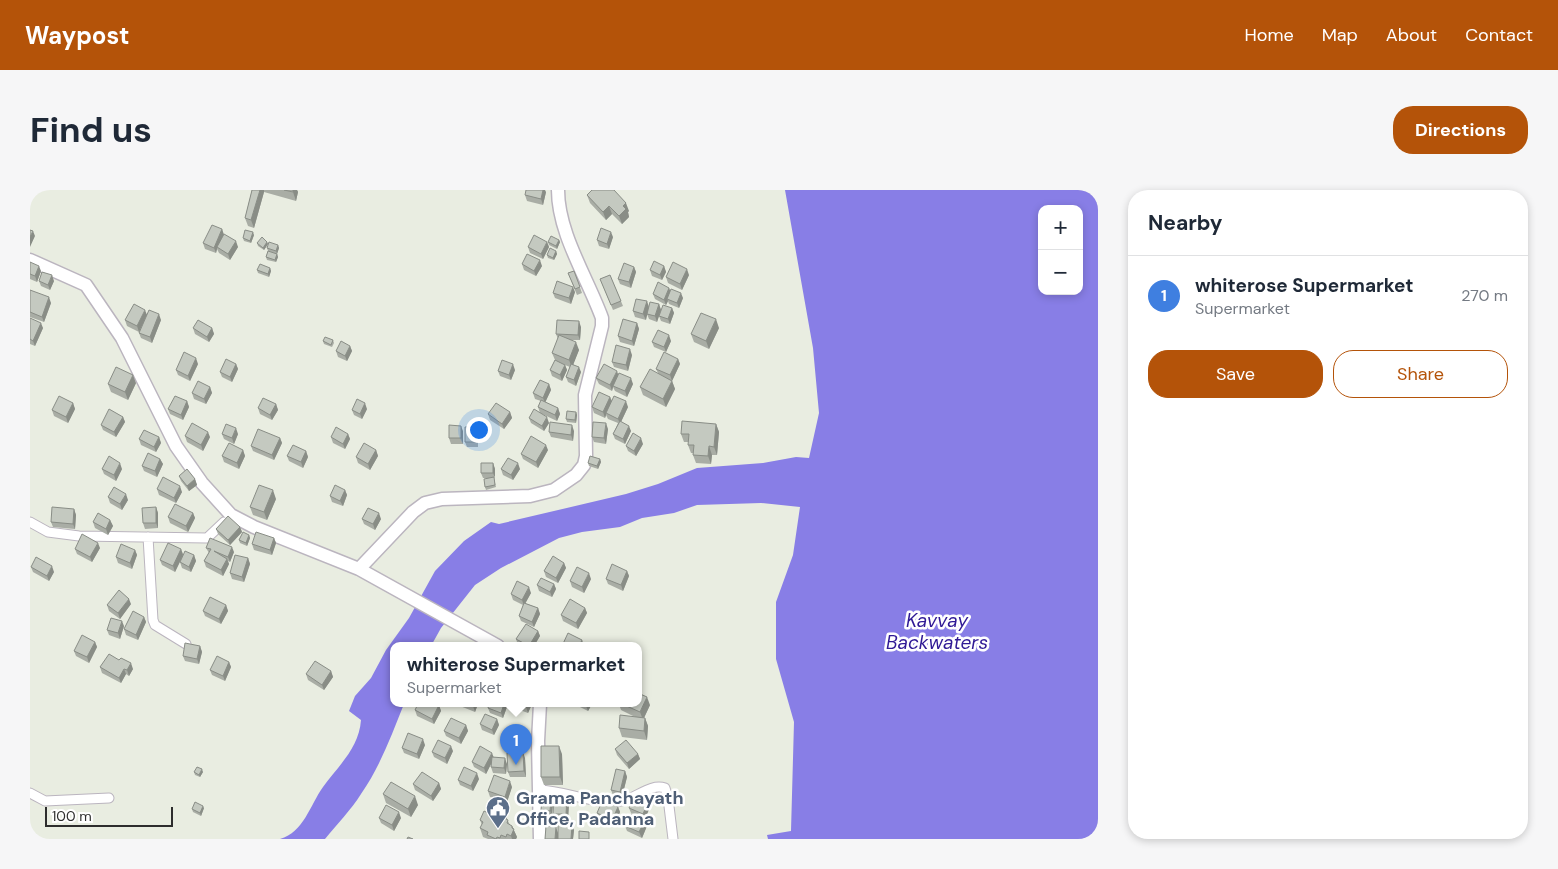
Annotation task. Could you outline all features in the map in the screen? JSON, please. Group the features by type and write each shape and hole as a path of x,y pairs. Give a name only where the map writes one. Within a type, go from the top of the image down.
{"main road":[{"path":"359,569 425,503 442,499 530,496 554,490 576,476 584,465 586,456 585,395 602,326 602,318 563,227 559,209 558,190"},
{"path":"30,260 86,285 122,338 176,446 202,483 231,514 260,529 359,569 491,642"},
{"path":"540,707 538,740 540,839"}],"street":[{"path":"30,522 48,532 79,536 207,538 231,514"},
{"path":"148,537 152,620 155,625 186,644"},
{"path":"539,790 562,792 578,798 619,801 631,799 652,788 665,788 674,839"},
{"path":"30,793 45,800 109,798"}],"water":[{"name":"Kavvay Backwaters","path":"785,190 1098,190 1098,839 768,839 767,835 791,831 794,722 776,659 776,602 793,555 800,507 761,503 697,505 674,513 642,518 620,527 582,532 559,538 501,568 475,585 441,628 433,642 392,642 409,618 435,571 464,541 491,522 499,524 626,494 658,484 697,468 763,463 796,457 809,458 819,413 813,348"},
{"name":"Kavvay Backwaters","path":"390,644 390,707 403,707 380,762 368,784 353,806 325,839 280,839 301,824 318,794 352,748 361,720 349,711 355,696 371,678"}],"building":[{"path":"252,190 260,190 251,220 245,218"},
{"path":"526,190 543,190 541,199 525,195"},
{"path":"592,190 614,190 626,203 623,206 626,209 619,216 609,206 603,212 587,195"},
{"path":"212,225 222,229 214,248 203,243"},
{"path":"601,228 611,232 607,244 597,240"},
{"path":"245,230 253,232 250,241 243,238"},
{"path":"224,234 236,241 228,254 217,247"},
{"path":"534,235 547,242 541,254 528,247"},
{"path":"551,236 559,240 556,246 548,242"},
{"path":"262,237 267,242 263,248 257,243"},
{"path":"269,242 278,245 276,251 267,248"},
{"path":"550,248 556,251 553,258 547,255"},
{"path":"268,251 277,254 275,260 266,257"},
{"path":"527,254 540,260 534,271 522,264"},
{"path":"654,261 664,266 660,275 650,270"},
{"path":"30,262 39,266 35,276 30,274"},
{"path":"673,262 687,269 680,284 666,277"},
{"path":"624,263 634,267 629,282 618,279"},
{"path":"260,264 270,268 268,274 257,270"},
{"path":"574,271 580,287 575,289 568,273"},
{"path":"42,272 52,275 48,285 39,281"},
{"path":"610,275 621,301 611,305 600,279"},
{"path":"557,281 573,287 569,298 553,293"},
{"path":"658,282 669,288 664,300 653,294"},
{"path":"671,289 681,293 677,303 667,299"},
{"path":"30,290 49,297 42,317 30,312"},
{"path":"636,299 647,301 643,314 633,311"},
{"path":"650,302 659,304 655,316 647,314"},
{"path":"134,304 145,310 137,326 125,320"},
{"path":"663,305 672,308 668,319 659,316"},
{"path":"149,310 159,314 150,337 139,333"},
{"path":"701,313 716,319 706,341 691,334"},
{"path":"30,318 41,323 33,341 30,339"},
{"path":"623,319 637,323 632,341 618,336"},
{"path":"198,320 212,328 207,337 193,328"},
{"path":"557,320 579,321 578,335 556,334"},
{"path":"658,330 669,335 664,347 652,342"},
{"path":"559,335 576,342 569,360 552,353"},
{"path":"325,337 333,340 331,345 323,341"},
{"path":"341,341 350,346 345,356 336,351"},
{"path":"616,345 630,349 626,365 612,362"},
{"path":"184,352 196,358 188,376 176,370"},
{"path":"664,352 678,359 670,375 656,369"},
{"path":"226,359 236,364 230,377 220,372"},
{"path":"502,360 513,364 509,375 498,371"},
{"path":"555,360 565,365 560,375 550,370"},
{"path":"571,364 579,367 574,380 566,377"},
{"path":"604,364 617,371 610,385 596,378"},
{"path":"116,367 133,375 125,392 108,384"},
{"path":"650,369 672,381 663,399 640,387"},
{"path":"619,373 631,378 625,391 613,386"},
{"path":"540,380 549,384 543,398 533,393"},
{"path":"198,381 210,387 204,399 192,393"},
{"path":"599,392 610,397 603,412 592,407"},
{"path":"59,396 73,403 66,417 52,410"},
{"path":"175,396 187,401 181,415 168,409"},
{"path":"614,396 626,401 618,419 606,413"},
{"path":"263,398 276,404 270,415 258,408"},
{"path":"357,399 365,403 360,414 352,410"},
{"path":"541,400 558,408 555,415 538,407"},
{"path":"496,403 510,412 502,424 488,414"},
{"path":"109,409 123,417 114,432 101,425"},
{"path":"534,409 547,417 542,426 529,418"},
{"path":"567,411 576,412 575,420 566,419"},
{"path":"620,421 629,426 623,439 613,434"},
{"path":"682,421 716,424 714,447 709,446 708,456 693,455 694,445 688,445 689,434 681,434"},
{"path":"550,422 572,425 571,435 549,432"},
{"path":"593,422 606,423 604,438 592,437"},
{"path":"192,423 208,432 201,445 185,436"},
{"path":"226,424 236,428 232,438 222,434"},
{"path":"449,425 461,426 461,438 449,438"},
{"path":"482,426 482,437 476,437 476,442 465,442 465,427"},
{"path":"336,427 348,434 343,444 331,437"},
{"path":"258,429 280,438 272,455 251,446"},
{"path":"144,430 159,437 154,447 139,439"},
{"path":"633,433 641,438 634,451 626,446"},
{"path":"531,436 546,445 536,462 521,454"},
{"path":"229,443 243,450 237,463 222,456"},
{"path":"364,443 376,450 368,464 356,457"},
{"path":"293,445 306,451 301,462 287,456"},
{"path":"148,453 160,459 155,471 142,466"},
{"path":"109,456 120,463 114,475 102,469"},
{"path":"590,456 600,459 597,466 588,463"},
{"path":"508,458 518,463 511,475 501,469"},
{"path":"481,463 493,463 493,473 481,473"},
{"path":"187,469 195,479 187,486 179,476"},
{"path":"163,477 180,486 174,498 157,489"},
{"path":"494,477 495,485 485,487 484,479"},
{"path":"259,485 273,490 264,512 250,507"},
{"path":"335,485 345,490 340,501 330,496"},
{"path":"114,487 126,494 120,504 108,497"},
{"path":"175,504 193,513 186,526 168,517"},
{"path":"52,507 74,509 73,524 51,522"},
{"path":"156,507 156,523 143,523 142,508"},
{"path":"368,508 379,513 373,524 362,519"},
{"path":"98,513 110,520 106,529 93,522"},
{"path":"228,516 240,527 228,540 216,529"},
{"path":"243,532 249,535 246,543 239,540"},
{"path":"256,532 274,538 270,550 252,544"},
{"path":"82,534 98,543 90,557 75,549"},
{"path":"210,538 232,547 228,557 214,551 227,559 221,570 204,561 211,549 206,548"},
{"path":"168,543 181,549 173,566 160,560"},
{"path":"121,544 135,550 130,563 116,557"},
{"path":"185,551 194,555 189,567 180,562"},
{"path":"235,555 248,558 242,577 230,573"},
{"path":"553,556 564,563 556,578 544,571"},
{"path":"36,557 52,566 47,576 31,567"},
{"path":"612,564 627,571 621,585 606,579"},
{"path":"577,567 589,573 582,587 570,581"},
{"path":"541,578 554,584 550,592 537,585"},
{"path":"517,581 529,587 522,600 511,594"},
{"path":"119,590 129,599 118,613 107,605"},
{"path":"210,597 226,605 219,619 203,611"},
{"path":"570,599 585,608 576,623 561,615"},
{"path":"524,603 538,608 532,622 519,616"},
{"path":"133,611 144,617 136,635 124,629"},
{"path":"111,618 122,621 118,633 107,630"},
{"path":"526,624 538,631 531,642 522,642 516,639"},
{"path":"568,633 582,640 581,642 564,642"},
{"path":"82,635 95,642 87,657 74,651"},
{"path":"185,643 200,646 197,659 183,656"},
{"path":"109,654 119,660 121,658 131,663 127,670 124,669 119,678 100,667"},
{"path":"217,656 229,662 223,676 210,670"},
{"path":"315,661 331,671 322,685 306,674"},
{"path":"642,695 647,697 640,712 629,707 642,707"},
{"path":"416,707 438,707 432,719 415,710"},
{"path":"488,707 503,707 501,713"},
{"path":"485,714 497,719 492,730 480,724"},
{"path":"620,715 645,718 644,731 619,728"},
{"path":"451,718 466,725 459,738 444,731"},
{"path":"408,733 423,739 417,754 402,748"},
{"path":"438,740 451,746 445,758 432,752"},
{"path":"626,740 638,754 627,763 615,749"},
{"path":"480,746 492,753 484,768 472,762"},
{"path":"541,746 559,746 560,777 541,777"},
{"path":"523,752 524,771 508,772 507,753"},
{"path":"492,757 505,758 504,768 491,767"},
{"path":"197,767 202,769 199,775 194,772"},
{"path":"464,767 477,773 471,786 458,780"},
{"path":"616,769 625,771 620,792 611,790"},
{"path":"422,772 439,783 431,796 413,784"},
{"path":"494,775 510,781 505,797 488,791"},
{"path":"391,782 415,796 408,809 383,794"},
{"path":"634,796 648,802 643,814 629,808"},
{"path":"554,797 567,798 566,814 553,814"},
{"path":"542,798 551,799 550,811 541,810"},
{"path":"603,799 618,807 612,820 597,813"},
{"path":"195,802 203,806 200,813 192,809"},
{"path":"386,805 399,812 392,825 379,818"},
{"name":"Grama Panchayath Office, Padanna","path":"484,811 490,814 490,812 495,814 496,812 506,817 507,823 514,829 511,836 507,834 506,837 501,835 500,838 497,837 496,839 487,835 488,832 480,828 483,822 480,820"},
{"path":"552,813 552,823 543,823 543,814"},
{"path":"631,814 645,820 639,832 625,826"},
{"path":"558,824 572,825 571,839 558,839"},
{"path":"546,826 556,827 555,839 545,839"},
{"path":"579,831 589,832 589,839 579,839"}],"place":[{"name":"whiterose Supermarket","path":"516,765"},
{"name":"Grama Panchayath Office, Padanna","path":"498,829"}]}
